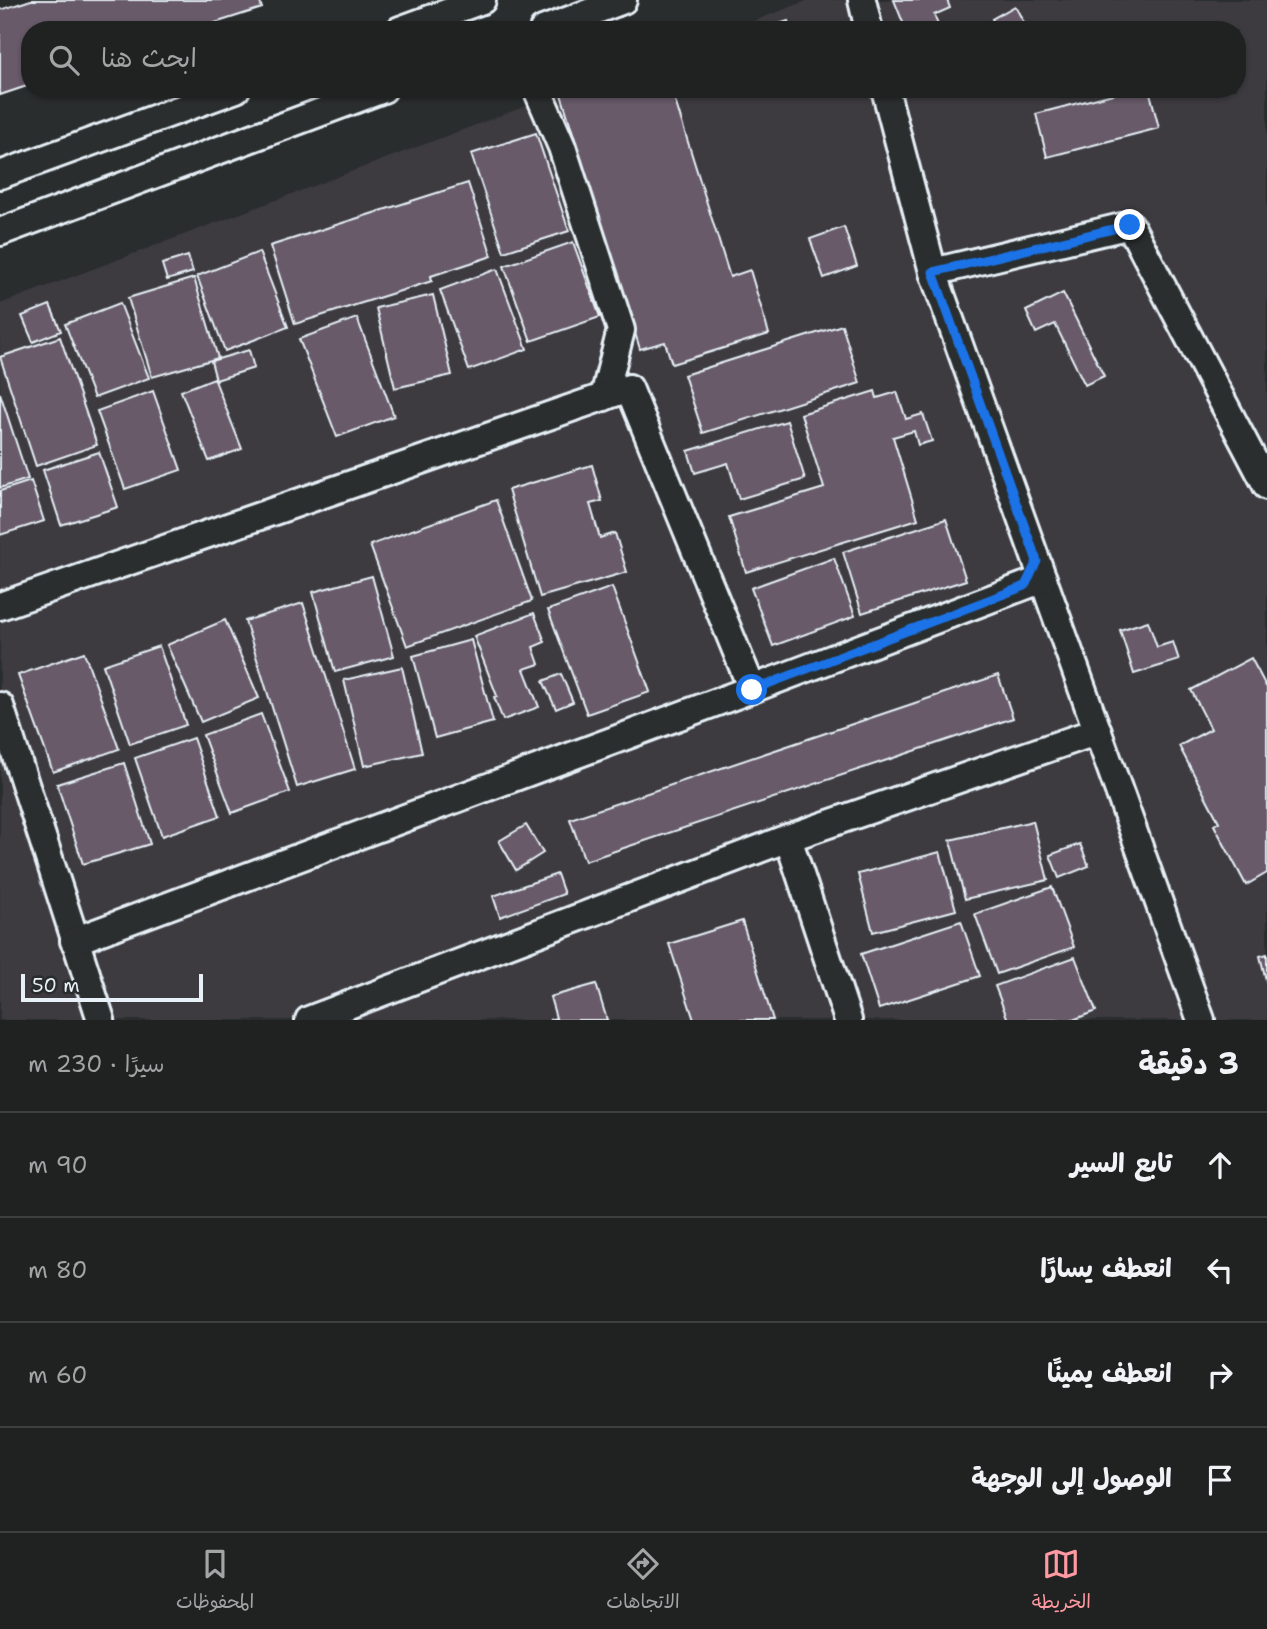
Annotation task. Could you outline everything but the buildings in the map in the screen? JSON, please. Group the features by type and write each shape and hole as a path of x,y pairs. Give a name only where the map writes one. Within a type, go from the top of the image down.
{"street":[{"path":"425,21 482,0"},
{"path":"567,21 623,0"},
{"path":"862,0 868,21"},
{"path":"0,175 211,98"},
{"path":"0,232 359,98"},
{"path":"541,98 562,148 621,330 604,397"},
{"path":"887,98 933,272 1035,575 1098,731 1202,1020"},
{"path":"933,272 1130,225 1267,486"},
{"path":"0,606 629,388 752,690"},
{"path":"74,942 752,690 1035,575"},
{"path":"0,706 101,1020"},
{"path":"309,1020 788,838 1098,731"},
{"path":"788,838 848,1020"}],"shaded area":[{"path":"809,0 1267,0 1267,1020 0,1020 0,304 547,98 1246,98 1246,21 754,21"}],"route":[{"path":"752,690 1025,586 1037,561 933,272 1130,225"}]}
